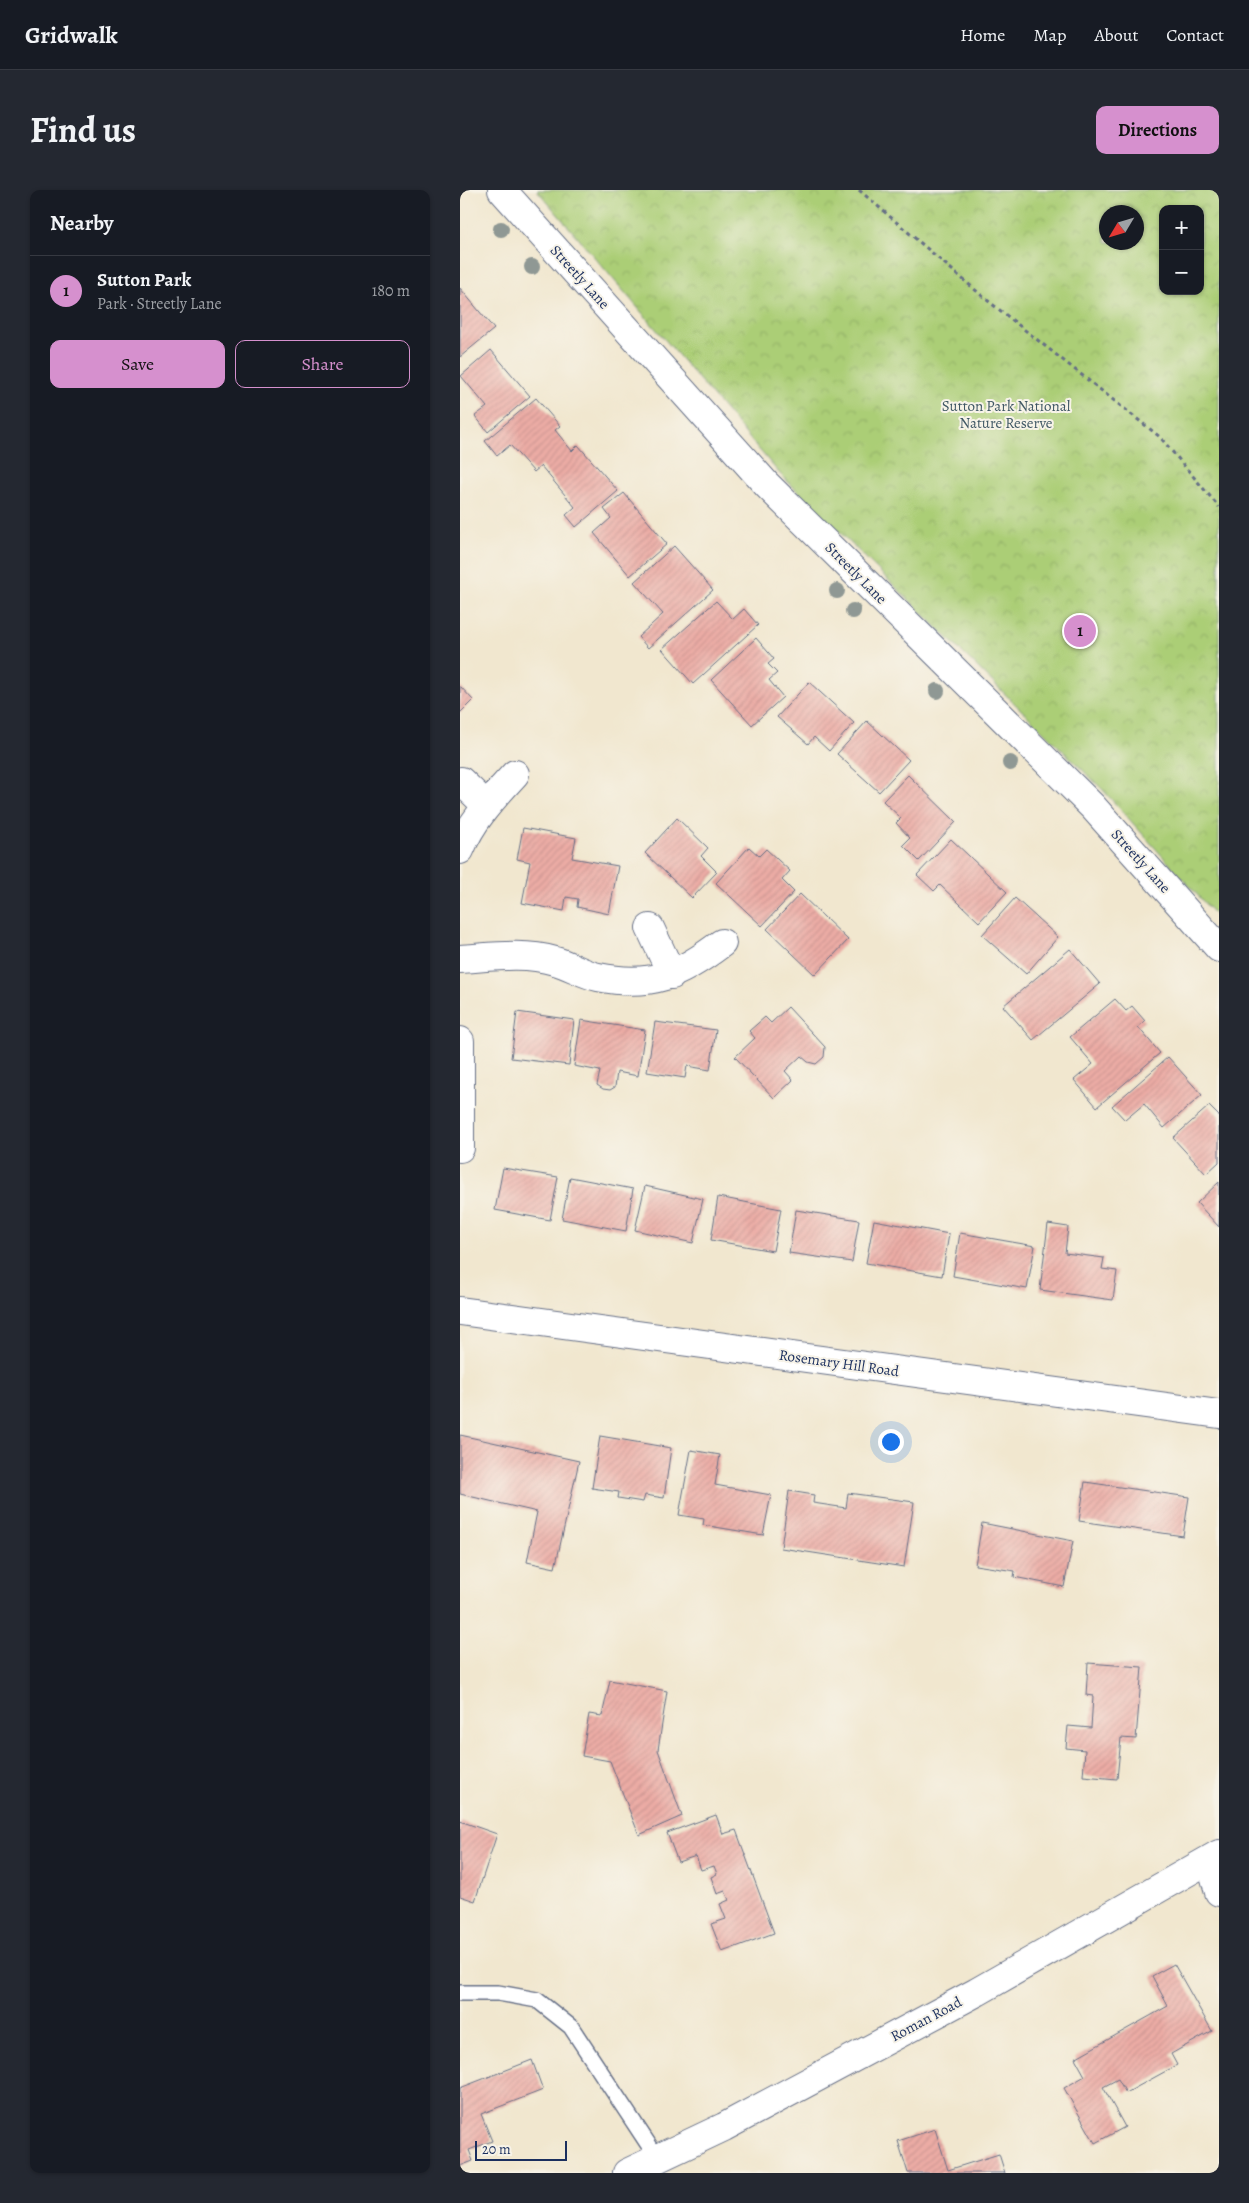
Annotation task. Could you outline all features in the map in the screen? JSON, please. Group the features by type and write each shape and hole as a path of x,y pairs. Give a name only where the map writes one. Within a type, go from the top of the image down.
{"main road":[{"name":"Streetly Lane","path":"502,190 767,485 1092,807 1219,948"},
{"path":"460,850 467,832 486,805 515,774"},
{"path":"461,781 486,805"},
{"path":"650,928 672,975"},
{"path":"460,959 519,955 555,961 597,977 635,981 672,975 696,963 722,943"},
{"path":"460,1041 460,1148"},
{"name":"Rosemary Hill Road","path":"460,1311 1219,1414"},
{"path":"1214,1857 1219,1892"},
{"name":"Roman Road","path":"628,2173 724,2127 968,1997 1214,1857"}],"lane":[{"path":"460,1993 498,1993 537,2000 571,2027 658,2158"}],"path":[{"path":"859,190 988,300 1160,438 1219,507"}],"green space":[{"name":"Sutton Park National Nature Reserve","path":"537,190 1219,190 1219,919 1102,789 780,474"}],"building":[{"path":"460,288 494,329 460,357"},
{"path":"491,350 530,396 488,432 475,416 487,407 461,376"},
{"path":"536,398 560,426 555,430 572,451 578,445 618,491 576,527 566,515 575,507 541,466 534,472 510,445 497,456 485,441"},
{"path":"624,493 667,544 630,576 594,533 611,518 604,509"},
{"path":"674,546 713,590 648,648 638,637 663,614 634,582"},
{"path":"716,601 733,619 744,609 758,625 693,684 662,649"},
{"path":"756,638 774,659 768,664 777,673 769,680 783,697 752,725 711,680"},
{"path":"809,682 854,723 829,751 814,737 808,744 777,717"},
{"path":"460,686 473,700 460,713"},
{"path":"867,721 909,760 879,792 837,754"},
{"path":"908,775 956,822 919,861 903,845 910,838 896,823 901,818 883,801"},
{"path":"677,818 708,848 701,856 717,872 692,898 645,853"},
{"path":"523,828 576,838 572,858 618,866 609,914 577,907 578,899 566,897 564,911 522,903 530,862 517,859"},
{"path":"951,839 1007,892 979,922 940,885 934,891 917,875"},
{"path":"749,847 759,856 766,849 790,871 782,880 794,892 762,926 716,883"},
{"path":"800,894 848,940 815,975 767,929"},
{"path":"1015,898 1058,937 1026,974 982,935"},
{"path":"1070,949 1100,984 1033,1040 1003,1006"},
{"path":"1115,999 1126,1011 1132,1006 1145,1021 1138,1027 1160,1053 1097,1107 1074,1080 1093,1064 1070,1037"},
{"path":"788,1007 825,1047 824,1057 816,1064 808,1062 801,1056 785,1071 793,1080 774,1098 735,1057 755,1038 749,1031 765,1017 771,1023"},
{"path":"517,1012 574,1020 569,1065 511,1058"},
{"path":"581,1020 645,1030 638,1076 617,1072 615,1087 610,1090 603,1089 597,1085 600,1071 574,1066"},
{"path":"655,1022 716,1030 710,1070 687,1066 685,1078 647,1072"},
{"path":"1168,1057 1202,1095 1164,1128 1144,1104 1125,1120 1112,1106"},
{"path":"1209,1106 1219,1116 1219,1162 1206,1174 1173,1138"},
{"path":"503,1168 558,1177 550,1220 495,1210"},
{"path":"570,1177 633,1189 626,1231 562,1219"},
{"path":"1219,1182 1219,1227 1197,1203"},
{"path":"645,1186 703,1199 693,1243 635,1230"},
{"path":"718,1197 781,1209 773,1251 711,1240"},
{"path":"796,1210 859,1220 852,1262 789,1253"},
{"path":"874,1220 949,1234 942,1276 866,1263"},
{"path":"1048,1224 1068,1227 1065,1253 1104,1258 1102,1269 1117,1271 1113,1300 1040,1290"},
{"path":"960,1233 1035,1246 1027,1289 953,1276"},
{"path":"460,1435 579,1461 555,1568 527,1562 537,1512 460,1494"},
{"path":"600,1436 671,1448 664,1498 645,1495 643,1502 618,1498 619,1492 592,1488"},
{"path":"691,1450 720,1455 715,1485 771,1495 763,1535 703,1525 704,1519 679,1515"},
{"path":"1085,1482 1189,1497 1183,1536 1079,1521"},
{"path":"789,1491 814,1495 813,1503 846,1508 848,1493 914,1502 904,1567 781,1548"},
{"path":"982,1523 1073,1541 1064,1587 1014,1577 1015,1571 975,1565"},
{"path":"1088,1663 1142,1667 1136,1739 1121,1738 1117,1779 1083,1776 1085,1750 1066,1748 1068,1726 1091,1728 1093,1696 1086,1695"},
{"path":"610,1680 667,1691 658,1750 682,1816 639,1835 610,1761 582,1756 589,1714 602,1716"},
{"path":"716,1815 723,1834 736,1830 774,1933 722,1952 711,1924 726,1919 720,1904 729,1900 725,1891 717,1894 711,1877 717,1874 714,1866 701,1870 696,1856 678,1862 667,1833"},
{"path":"460,1821 497,1834 475,1901 460,1896"},
{"path":"1174,1964 1212,2031 1171,2054 1177,2065 1126,2093 1118,2079 1103,2087 1125,2127 1095,2143 1064,2088 1085,2076 1075,2058 1168,2006 1152,1976"},
{"path":"532,2060 543,2090 481,2114 492,2141 469,2150 473,2161 460,2166 460,2088"},
{"path":"935,2129 948,2170 999,2154 1005,2173 908,2173 898,2141"}],"place":[{"name":"Sutton Park","path":"1080,631"}]}
